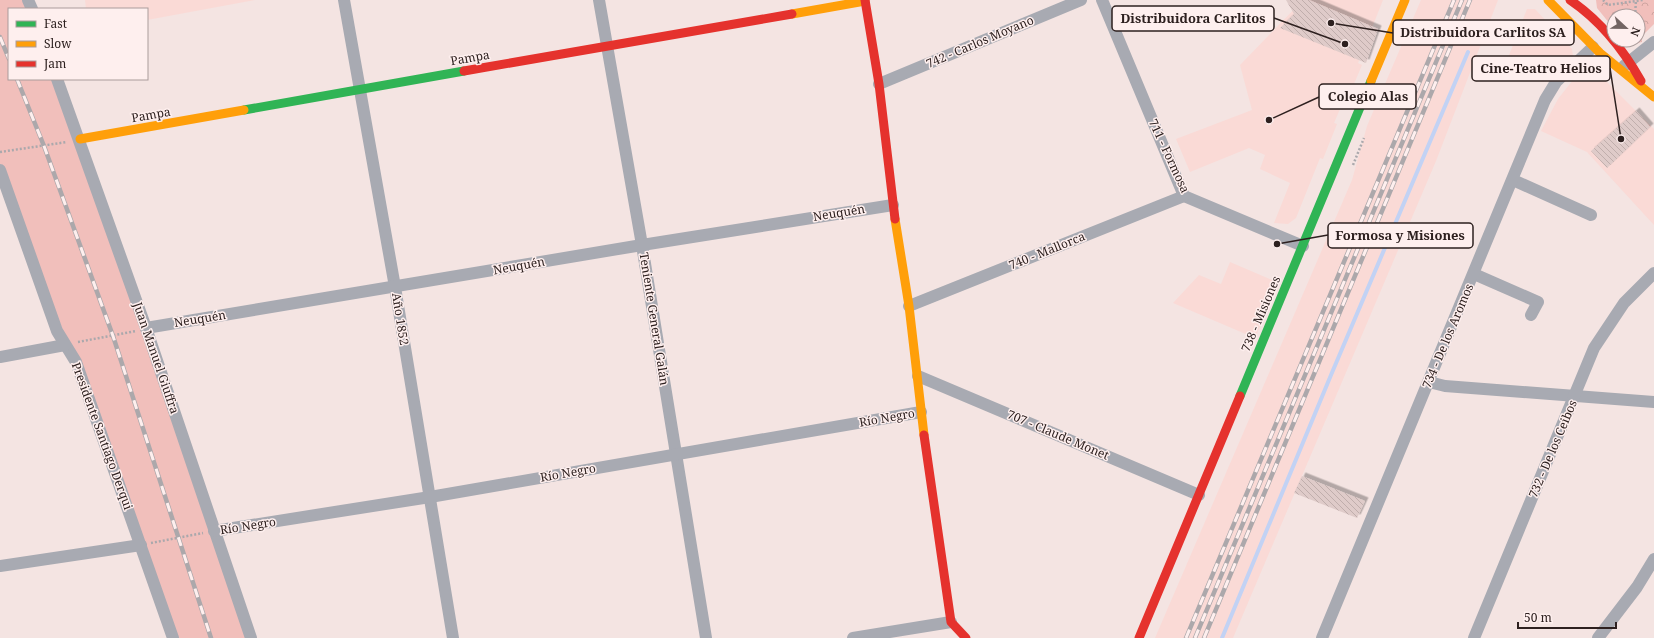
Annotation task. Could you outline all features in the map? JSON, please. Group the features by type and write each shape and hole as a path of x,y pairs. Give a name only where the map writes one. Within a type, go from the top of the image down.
{"street":[{"name":"Año 1852","path":"344,0 395,287 453,638"},
{"name":"Teniente General Galán","path":"599,0 642,245 706,638"},
{"name":"742 - Carlos Moyano","path":"879,84 1081,0"},
{"name":"711 - Formosa","path":"1102,0 1184,196 1303,246"},
{"name":"738 - Misiones","path":"1139,638 1405,0"},
{"path":"1548,0 1593,47 1621,70 1644,86 1654,96"},
{"path":"1570,0 1584,10 1616,42 1629,60 1644,86"},
{"path":"1587,0 1584,10 1590,26 1593,47"},
{"name":"Pampa","path":"80,139 865,1"},
{"path":"865,1 879,84 893,205 909,306 951,622 966,638"},
{"path":"1621,70 1629,60 1654,42"},
{"name":"734 - De los Aromos","path":"1322,638 1430,382 1550,90 1593,47"},
{"name":"Juan Manuel Giuffra","path":"58,80 146,328 250,638"},
{"name":"Presidente Santiago Derqui","path":"0,170 57,331 76,362 173,638"},
{"path":"1513,180 1591,215"},
{"name":"740 - Mallorca","path":"909,306 1184,196"},
{"name":"Neuquén","path":"146,328 642,245 893,205"},
{"name":"732 - De los Ceibos","path":"1474,638 1594,348 1624,303 1654,273"},
{"path":"1474,274 1538,302 1531,315"},
{"path":"0,357 65,345"},
{"name":"707 - Claude Monet","path":"918,376 1199,495"},
{"path":"1430,382 1444,386 1654,402"},
{"name":"Río Negro","path":"214,531 430,497 922,412"},
{"path":"0,566 141,545"},
{"path":"1598,638 1637,587 1654,559"},
{"path":"854,638 951,622"}],"path":[{"path":"1603,0 1608,5 1643,0"},
{"path":"0,152 80,139"},
{"path":"65,345 146,328"},
{"path":"141,545 214,531"}],"shaded area":[{"path":"85,0 255,0 148,20 148,8 86,8"},
{"path":"1303,0 1383,0 1358,63 1362,65 1343,110 1340,109 1334,123 1337,124 1323,159 1320,158 1296,218 1288,224 1274,223 1290,183 1260,169 1265,155 1249,148 1190,172 1176,139 1252,110 1240,65"},
{"path":"1421,0 1498,0 1436,161 1233,638 1155,638 1352,180 1367,126"},
{"path":"1527,9 1535,9 1572,49 1573,56 1543,82 1506,63"},
{"path":"1586,70 1595,70 1654,129 1654,225 1587,152 1541,131 1558,99 1573,80"},
{"path":"1230,262 1279,283 1255,338 1173,303 1199,275 1221,284"}],"green space":[{"path":"0,0 28,0 32,8 8,8 8,80 57,80 251,638 173,638 72,354 0,170"},
{"path":"1596,0 1654,0 1654,24 1646,32 1646,8 1606,8 1606,19 1597,8"}],"building":[{"path":"1286,0 1309,0 1378,29 1366,63 1280,28 1294,14"},
{"path":"1636,111 1650,127 1607,168 1591,151"},
{"path":"1302,476 1365,501 1357,518 1294,493"}],"waterway":[{"path":"1222,638 1331,375 1468,52"}],"railway":[{"path":"1186,638 1454,0"},
{"path":"1195,638 1462,0"},
{"path":"1204,638 1470,0"},
{"path":"0,37 8,57"},
{"path":"17,80 44,146 113,336 211,638"}],"traffic: fast":[{"path":"244,110 464,71"},
{"path":"1240,396 1371,81"}],"traffic: slow":[{"path":"1371,81 1405,0"},
{"path":"1548,0 1600,53 1654,97"},
{"path":"792,14 865,1"},
{"path":"80,139 244,110"},
{"path":"895,219 909,306 924,435"}],"traffic: jam":[{"path":"865,0 879,84 895,219"},
{"path":"1570,0 1592,17 1610,36 1627,58 1641,81"},
{"path":"464,71 792,14"},
{"path":"1139,638 1240,396"},
{"path":"924,435 951,622 966,638"}],"place":[{"name":"Distribuidora Carlitos SA","path":"1331,23"},
{"name":"Distribuidora Carlitos","path":"1345,44"},
{"name":"Colegio Alas","path":"1269,120"},
{"name":"Cine-Teatro Helios","path":"1621,139"},
{"name":"Formosa y Misiones","path":"1277,244"}]}
